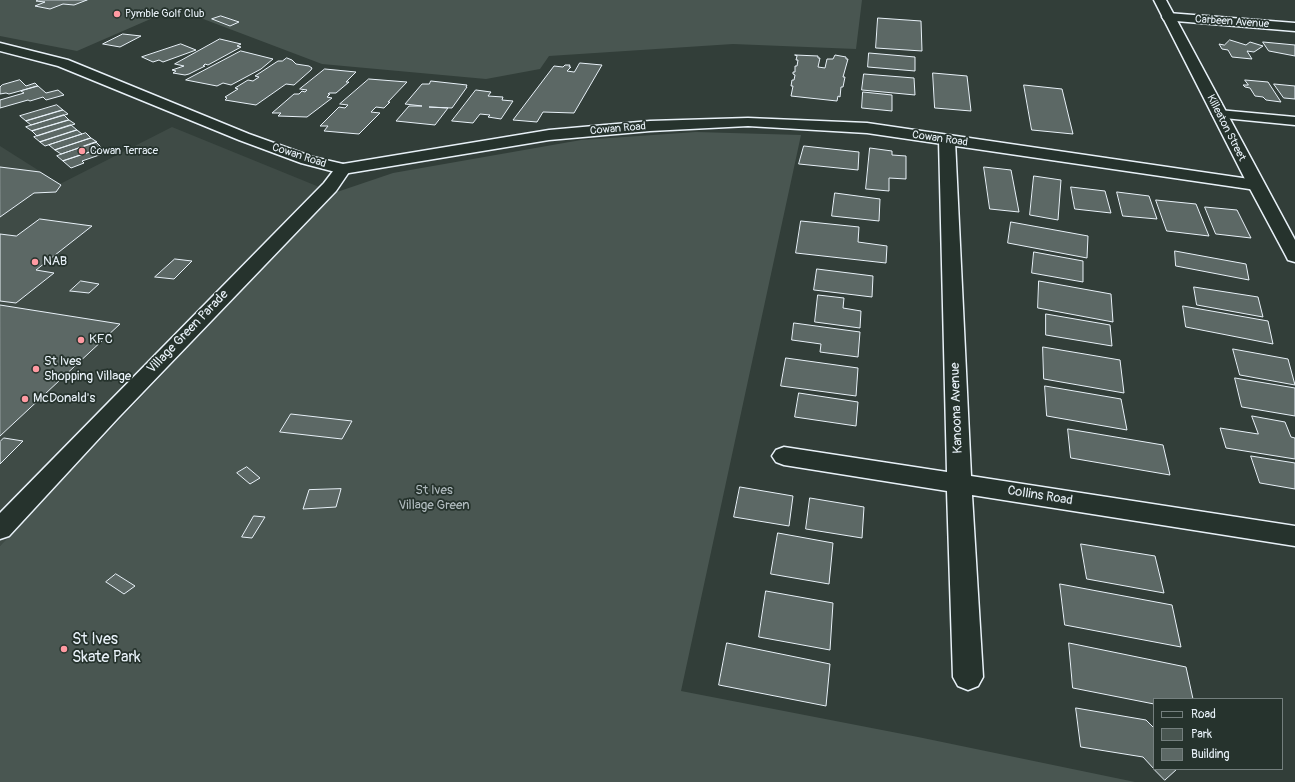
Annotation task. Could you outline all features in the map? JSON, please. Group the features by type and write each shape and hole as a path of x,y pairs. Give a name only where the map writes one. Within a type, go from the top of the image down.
{"street":[{"name":"Killeaton Street","path":"1160,0 1256,185 1295,256"},
{"name":"Carbeen Avenue","path":"1168,17 1295,27"},
{"name":"Cowan Road","path":"0,47 63,62 244,137 307,160 343,169 549,135 650,126 748,122 867,128 1256,185"},
{"path":"1219,114 1295,120"},
{"name":"Kanoona Avenue","path":"947,140 959,483 968,677"},
{"path":"1201,177 1224,174 1245,164"},
{"name":"Village Green Parade","path":"0,529 275,242 330,187 343,169"},
{"name":"Collins Road","path":"784,456 1295,536"}],"shaded area":[{"path":"172,127 334,193 0,546 0,146 60,184"}],"green space":[{"name":"Pymble Golf Club","path":"0,0 862,0 856,49 733,44 549,56 540,69 486,79 322,64 198,17 195,11 178,7 77,51 0,36"},
{"name":"St Ives Village Green","path":"696,132 801,135 681,691 918,737 1135,782 0,782 0,546 334,193 393,173 581,140"}],"building":[{"path":"38,0 87,0 74,5 63,4 50,9 35,6 45,2 36,1"},
{"path":"221,16 239,22 230,26 212,19"},
{"path":"878,18 921,21 922,51 876,48"},
{"path":"123,34 141,36 120,47 103,44"},
{"path":"220,39 241,44 237,46 241,47 208,65 205,64 203,66 205,66 189,74 185,75 173,73 176,71 172,70 184,66 175,64"},
{"path":"1230,40 1246,45 1250,42 1263,46 1254,52 1247,51 1252,59 1232,57 1228,50 1222,49 1219,44 1224,45"},
{"path":"1263,42 1295,45 1295,56 1269,51"},
{"path":"181,44 196,50 163,62 159,60 153,62 142,57"},
{"path":"241,51 273,59 261,69 231,85 223,83 217,86 186,80"},
{"path":"869,53 915,57 915,71 868,67"},
{"path":"795,55 818,56 818,58 820,58 818,67 825,68 827,59 833,59 835,55 846,57 846,59 848,59 843,77 845,77 843,87 841,87 840,97 838,96 837,101 791,96 793,86 791,86 792,80 794,80 795,75 793,72 795,72 795,66 797,66 798,60 796,60 797,56"},
{"path":"287,58 296,64 309,66 312,68 294,85 286,84 256,105 225,100 227,98 225,97 238,89 235,88 248,80 253,81 259,77 255,76 278,61 282,61"},
{"path":"580,63 602,65 574,113 543,112 537,122 513,120 554,66 563,67 565,65 570,65 569,67 571,67 567,71 574,72"},
{"path":"325,69 356,72 346,82 349,82 336,93 328,94 330,94 327,97 332,98 307,117 278,116 281,113 272,113 294,94 299,94 302,91 305,92 307,90 300,89"},
{"path":"933,73 967,76 971,111 935,108"},
{"path":"864,74 914,78 915,95 862,90"},
{"path":"369,79 407,82 384,108 376,107 371,112 380,113 359,134 324,131 328,126 320,126 339,107 345,108 348,105 340,104"},
{"path":"20,80 26,86 35,83 38,86 9,94 0,94 0,87 2,85"},
{"path":"1245,80 1268,82 1281,102 1266,100 1263,97 1255,96 1250,88 1243,85 1248,85"},
{"path":"431,81 467,85 467,87 452,108 429,107 448,108 435,125 396,121 409,106 422,106 405,104 422,84 429,84"},
{"path":"1274,84 1295,86 1295,99 1284,98"},
{"path":"1024,85 1062,89 1073,134 1032,130"},
{"path":"38,86 46,93 58,90 64,95 46,100 43,97 30,101 28,100 0,108 0,100 24,93 21,91"},
{"path":"476,90 491,92 488,96 503,97 502,100 513,101 501,119 488,117 490,115 480,114 473,123 452,121"},
{"path":"863,92 892,95 892,111 862,108"},
{"path":"57,105 63,110 26,121 20,116"},
{"name":"Cowan Terrace","path":"63,110 68,114 31,125 26,121"},
{"name":"Cowan Terrace","path":"64,115 69,120 32,131 26,127"},
{"name":"Cowan Terrace","path":"69,120 75,124 37,136 32,131"},
{"name":"Cowan Terrace","path":"71,125 77,130 40,142 34,137"},
{"name":"Cowan Terrace","path":"77,130 82,134 45,146 40,142"},
{"name":"Cowan Terrace","path":"86,133 91,138 55,150 49,145"},
{"name":"Cowan Terrace","path":"91,138 97,142 61,154 55,150"},
{"name":"Cowan Terrace","path":"96,142 102,148 63,161 57,156"},
{"path":"804,146 859,152 858,170 799,164"},
{"name":"Cowan Terrace","path":"102,148 108,152 82,161 84,163 71,168 63,161"},
{"path":"870,148 892,151 892,155 906,156 906,179 889,178 889,191 866,189"},
{"path":"0,167 40,172 61,185 56,192 34,193 0,217"},
{"path":"984,167 1011,170 1019,212 990,209"},
{"path":"1034,176 1061,180 1058,220 1030,215"},
{"path":"1071,187 1105,191 1111,213 1075,209"},
{"path":"1117,192 1149,196 1157,219 1123,216"},
{"path":"835,193 880,199 879,221 832,216"},
{"path":"1156,200 1196,204 1209,236 1167,231"},
{"path":"1205,207 1237,210 1251,238 1216,234"},
{"path":"40,219 92,226 36,270 54,273 16,303 0,301 0,234 16,236"},
{"path":"801,221 859,227 858,242 887,246 886,263 796,253"},
{"path":"1011,222 1088,236 1087,258 1008,243"},
{"path":"1175,251 1246,264 1249,280 1176,266"},
{"path":"1034,252 1083,261 1083,282 1032,273"},
{"path":"175,259 192,261 174,279 155,277"},
{"path":"817,269 873,276 872,297 814,290"},
{"path":"81,281 99,284 89,293 70,291"},
{"path":"1039,281 1111,294 1113,322 1038,308"},
{"path":"1194,287 1258,297 1263,317 1197,305"},
{"path":"818,295 844,298 843,308 861,311 860,328 815,322"},
{"name":"St Ives Shopping Village","path":"0,305 120,324 0,436"},
{"path":"1183,306 1268,321 1273,344 1186,327"},
{"path":"1046,314 1110,325 1112,346 1046,335"},
{"path":"794,323 860,332 858,357 820,352 821,344 792,340"},
{"path":"1043,347 1120,360 1124,393 1044,379"},
{"path":"1233,349 1288,359 1295,385 1240,375"},
{"path":"786,358 858,368 856,396 781,386"},
{"path":"1235,378 1295,388 1295,416 1242,407"},
{"path":"1045,386 1121,399 1127,430 1047,416"},
{"path":"799,393 858,402 856,426 795,417"},
{"path":"291,414 352,421 342,439 280,432"},
{"path":"1252,416 1285,422 1291,437 1295,438 1295,459 1226,448 1220,428 1258,434"},
{"path":"1068,429 1163,445 1170,475 1071,458"},
{"path":"4,438 23,441 0,464 0,442"},
{"path":"1251,456 1295,463 1295,489 1260,483"},
{"path":"247,467 260,478 250,484 237,473"},
{"path":"740,487 793,496 789,526 734,517"},
{"path":"341,489 336,507 303,509 309,490"},
{"path":"810,498 864,507 862,538 806,529"},
{"path":"254,516 265,517 252,538 242,537"},
{"path":"778,533 833,543 829,584 771,574"},
{"path":"1081,544 1155,556 1164,593 1087,579"},
{"path":"116,574 135,586 124,594 106,582"},
{"path":"1060,584 1172,605 1181,647 1065,625"},
{"path":"766,591 833,603 830,650 759,637"},
{"path":"727,643 830,664 826,706 719,685"},
{"path":"1069,643 1186,667 1193,698 1153,698 1153,704 1073,688"},
{"path":"1076,708 1146,720 1153,727 1153,768 1143,757 1081,747"},
{"path":"1155,770 1176,770 1165,780"}],"place":[{"name":"Pymble Golf Club","path":"117,14"},
{"name":"Cowan Terrace","path":"82,151"},
{"name":"NAB","path":"35,262"},
{"name":"KFC","path":"81,340"},
{"name":"St Ives Shopping Village","path":"36,369"},
{"name":"McDonald's","path":"25,399"},
{"name":"St Ives Skate Park","path":"64,649"}]}
